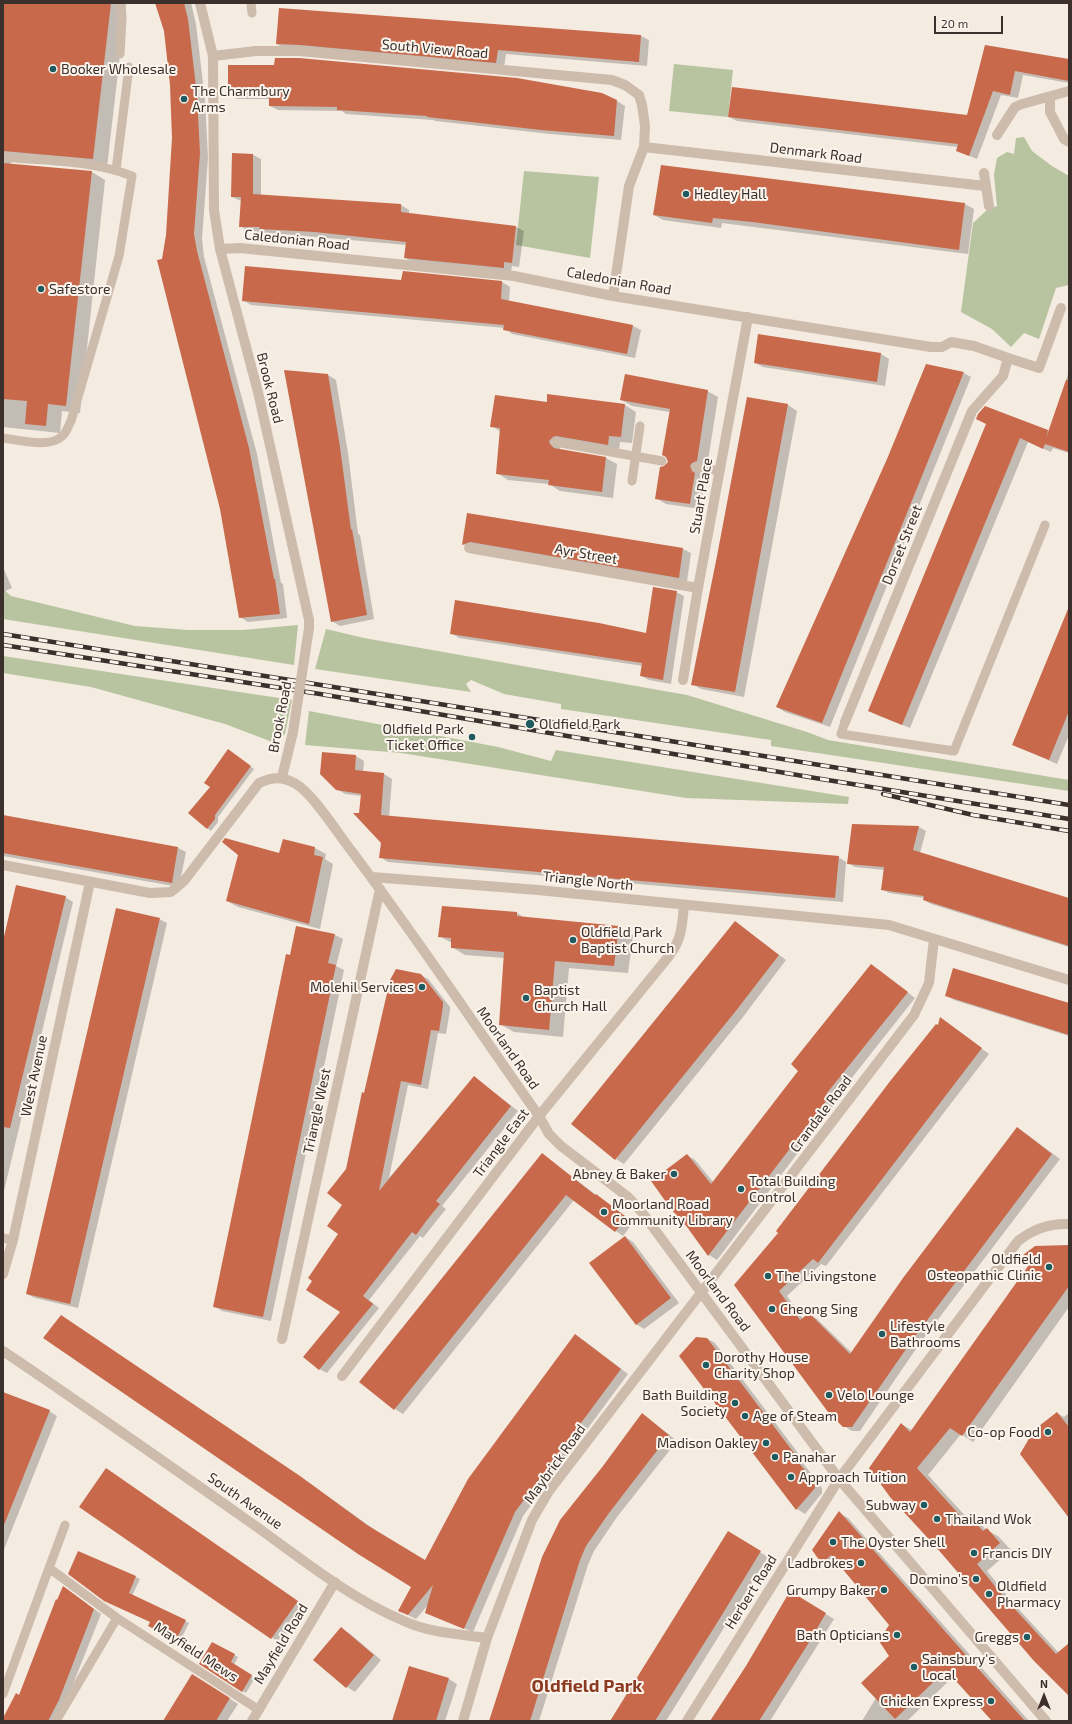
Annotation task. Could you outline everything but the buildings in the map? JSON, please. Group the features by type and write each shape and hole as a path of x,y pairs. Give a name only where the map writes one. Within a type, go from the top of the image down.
{"street":[{"name":"Brook Road","path":"200,3 213,56 214,210 220,249 258,392 309,620 293,732 282,777"},
{"name":"South View Road","path":"213,56 256,51 299,51 612,80 625,85 638,95 642,105 644,147"},
{"path":"997,134 1015,107 1069,91"},
{"path":"1050,96 1050,112 1064,140 1069,142"},
{"path":"613,296 629,186 644,147"},
{"name":"Denmark Road","path":"644,147 985,186"},
{"path":"984,173 989,206"},
{"name":"Caledonian Road","path":"220,249 240,248 514,276 613,296 931,347 942,347 952,342 974,346 1039,368 1061,308"},
{"name":"Stuart Place","path":"683,680 698,588 748,317"},
{"name":"Dorset Street","path":"845,722 972,411 1003,376 1008,358"},
{"name":"Ayr Street","path":"469,548 698,588"},
{"path":"3,865 150,893 171,892 184,881 259,783 270,778 282,777 297,784 316,803 372,877"},
{"name":"Moorland Road","path":"372,877 539,1116 549,1134 561,1146 628,1197 641,1211 839,1479 1046,1721"},
{"name":"Triangle North","path":"372,877 538,890 889,925 1069,980"},
{"name":"West Avenue","path":"3,1274 13,1240 90,882"},
{"name":"Triangle West","path":"282,1339 380,889"},
{"name":"Triangle East","path":"342,1376 539,1116 677,945 682,931 684,905"},
{"name":"Crandale Road","path":"702,1293 914,1015 929,983 934,939"},
{"name":"Herbert Road","path":"687,1721 839,1479 1018,1241 1030,1232 1045,1226 1069,1224"},
{"name":"Maybrick Road","path":"463,1721 487,1638 532,1520 550,1491 702,1293"},
{"name":"South Avenue","path":"3,1351 106,1421 335,1582 377,1608 405,1622 436,1631 487,1638"},
{"name":"Mayfield Road","path":"252,1721 335,1582"}],"lane":[{"path":"120,54 122,18 121,3"},
{"path":"251,3 252,13"},
{"path":"116,170 129,67"},
{"path":"3,157 70,163 116,170 132,176 119,256 71,421 62,437 54,442 43,443 3,438"},
{"path":"632,481 640,426"},
{"path":"554,442 662,461"},
{"path":"696,467 720,471"},
{"path":"845,722 841,734 954,751 1045,525"},
{"path":"3,1238 13,1240"},
{"path":"3,1694 65,1525"},
{"name":"Mayfield Mews","path":"49,1568 117,1618 259,1710"},
{"path":"56,1721 117,1618"}],"green space":[{"path":"674,64 733,70 728,117 669,111"},
{"path":"1024,137 1032,151 1052,166 1069,176 1069,285 1056,288 1039,339 1024,333 1011,347 992,329 961,312 973,223 988,209 997,206 994,175 997,158 1007,152 1014,154 1016,138"},
{"path":"524,171 599,177 590,258 516,245"},
{"path":"3,589 11,596 135,626 188,630 243,630 298,625 294,665 3,619"},
{"path":"326,629 364,638 687,695 807,732 828,740 1069,780 1069,791 771,746 771,740 561,709 561,704 504,694 471,680 466,684 471,692 315,669"},
{"path":"3,656 292,700 285,734 275,743 225,724 91,687 3,673"},
{"path":"309,711 498,747 551,761 556,750 849,797 848,804 686,798 401,753 305,745"}],"railway":[{"path":"3,634 1069,805"},
{"path":"3,645 320,694 815,778 1069,819"},
{"path":"883,794 973,815 1069,831"}],"place":[{"name":"Booker Wholesale","path":"53,69"},
{"name":"The Charmbury Arms","path":"184,99"},
{"name":"Hedley Hall","path":"686,194"},
{"name":"Safestore","path":"41,289"},
{"name":"Oldfield Park","path":"530,724"},
{"name":"Oldfield Park Ticket Office","path":"472,737"},
{"name":"Oldfield Park Baptist Church","path":"573,940"},
{"name":"Molehil Services","path":"422,987"},
{"name":"Baptist Church Hall","path":"526,998"},
{"name":"Abney & Baker","path":"674,1174"},
{"name":"Total Building Control","path":"741,1189"},
{"name":"Moorland Road Community Library","path":"604,1212"},
{"name":"Oldfield Osteopathic Clinic","path":"1049,1267"},
{"name":"The Livingstone","path":"768,1276"},
{"name":"Cheong Sing","path":"772,1309"},
{"name":"Lifestyle Bathrooms","path":"882,1334"},
{"name":"Dorothy House Charity Shop","path":"706,1365"},
{"name":"Velo Lounge","path":"829,1395"},
{"name":"Bath Building Society","path":"735,1403"},
{"name":"Age of Steam","path":"745,1416"},
{"name":"Co-op Food","path":"1048,1432"},
{"name":"Madison Oakley","path":"766,1443"},
{"name":"Panahar","path":"775,1457"},
{"name":"Approach Tuition","path":"791,1477"},
{"name":"Subway","path":"924,1505"},
{"name":"Thailand Wok","path":"937,1519"},
{"name":"The Oyster Shell","path":"833,1542"},
{"name":"Francis DIY","path":"974,1553"},
{"name":"Ladbrokes","path":"861,1563"},
{"name":"Domino's","path":"976,1579"},
{"name":"Grumpy Baker","path":"884,1590"},
{"name":"Oldfield Pharmacy","path":"989,1594"},
{"name":"Bath Opticians","path":"897,1635"},
{"name":"Greggs","path":"1027,1637"},
{"name":"Sainsbury's Local","path":"914,1667"},
{"name":"Chicken Express","path":"991,1701"}],"district":[{"name":"Oldfield Park","path":"587,1686"}]}
